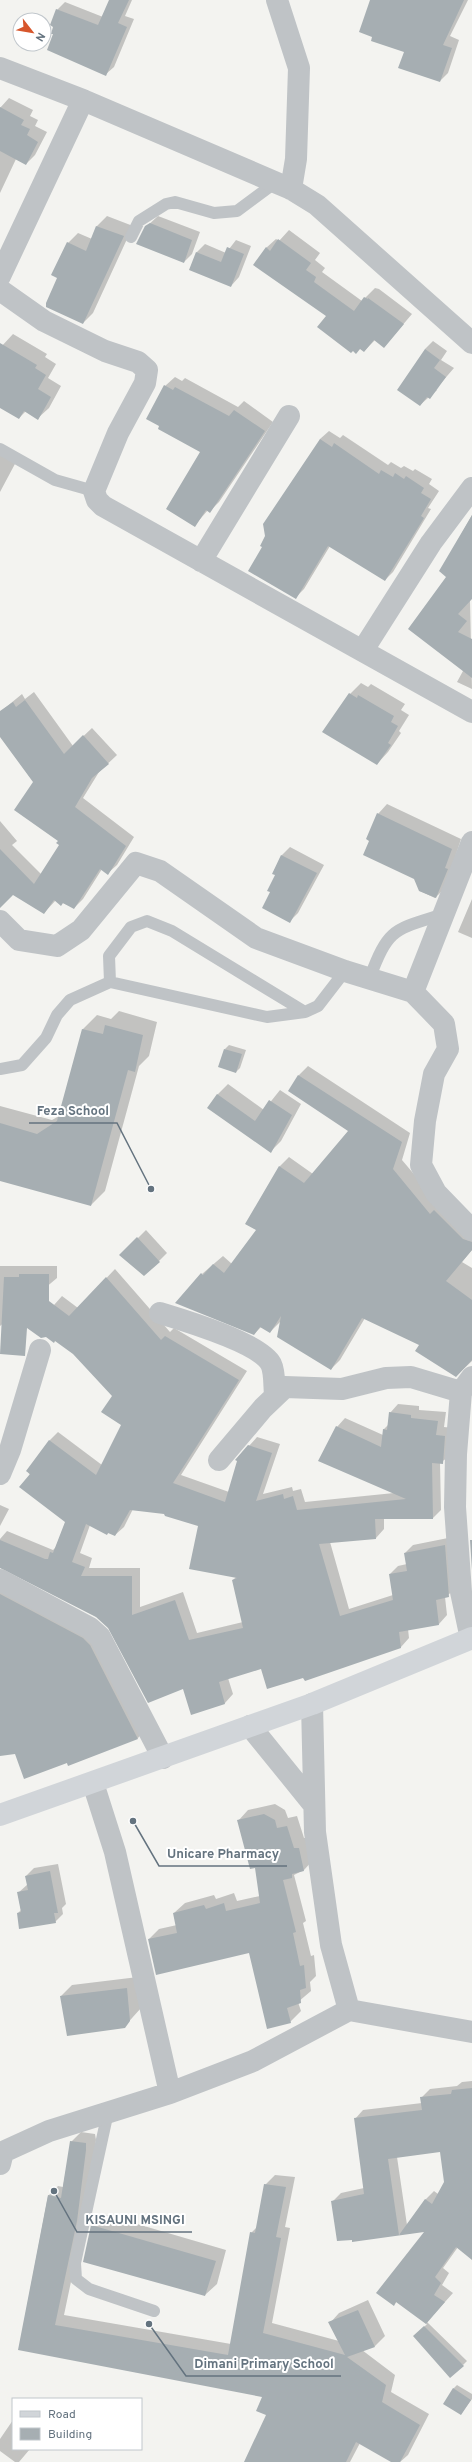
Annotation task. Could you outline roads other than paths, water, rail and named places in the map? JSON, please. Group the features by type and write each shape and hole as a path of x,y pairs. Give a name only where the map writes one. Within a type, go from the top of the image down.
{"main road":[{"path":"0,1815 312,1704 472,1638"}],"street":[{"path":"277,0 299,68 296,159 283,186"},
{"path":"0,68 84,100 283,186 317,205 472,343"},
{"path":"0,276 84,100"},
{"path":"0,290 44,321 105,351 138,362 146,370 145,383 118,433 94,491 97,500 103,506 472,712"},
{"path":"201,560 289,416"},
{"path":"363,650 431,543 472,488"},
{"path":"413,992 472,842"},
{"path":"0,921 19,940 57,946 81,930 136,863 160,871 256,938 345,972 370,977 413,992 444,1024 448,1049 434,1074 425,1121 421,1165 436,1193 472,1230"},
{"path":"160,1313 218,1331 265,1356 271,1365 275,1395"},
{"path":"0,1474 10,1450 40,1350"},
{"path":"220,1460 275,1395 285,1387 342,1389 386,1378 411,1377 466,1384 456,1454 455,1507 461,1592 472,1638"},
{"path":"0,1580 90,1628 100,1637 163,1758"},
{"path":"312,1704 315,1832 331,1945 349,2010"},
{"path":"250,1726 314,1805"},
{"path":"93,1783 115,1852 170,2093"},
{"path":"1,2156 29,2138 170,2093 253,2061 349,2010 472,2032"}],"lane":[{"path":"131,237 139,221 166,204 175,202 214,213 237,211 283,186"},
{"path":"0,449 55,480 94,491"},
{"path":"370,977 381,948 392,935 401,928 444,914"},
{"path":"110,982 109,956 131,927 147,921 172,931 305,1012"},
{"path":"0,1069 22,1065 46,1038 57,1015 70,1000 110,982 267,1017 305,1012 318,1006 345,972"},
{"path":"108,2112 75,2263 76,2279 89,2289 154,2311"}],"place":[{"name":"Feza School","path":"151,1189"},
{"name":"Unicare Pharmacy","path":"133,1821"},
{"name":"KISAUNI MSINGI","path":"54,2191"},
{"name":"Dimani Primary School","path":"149,2324"}]}
